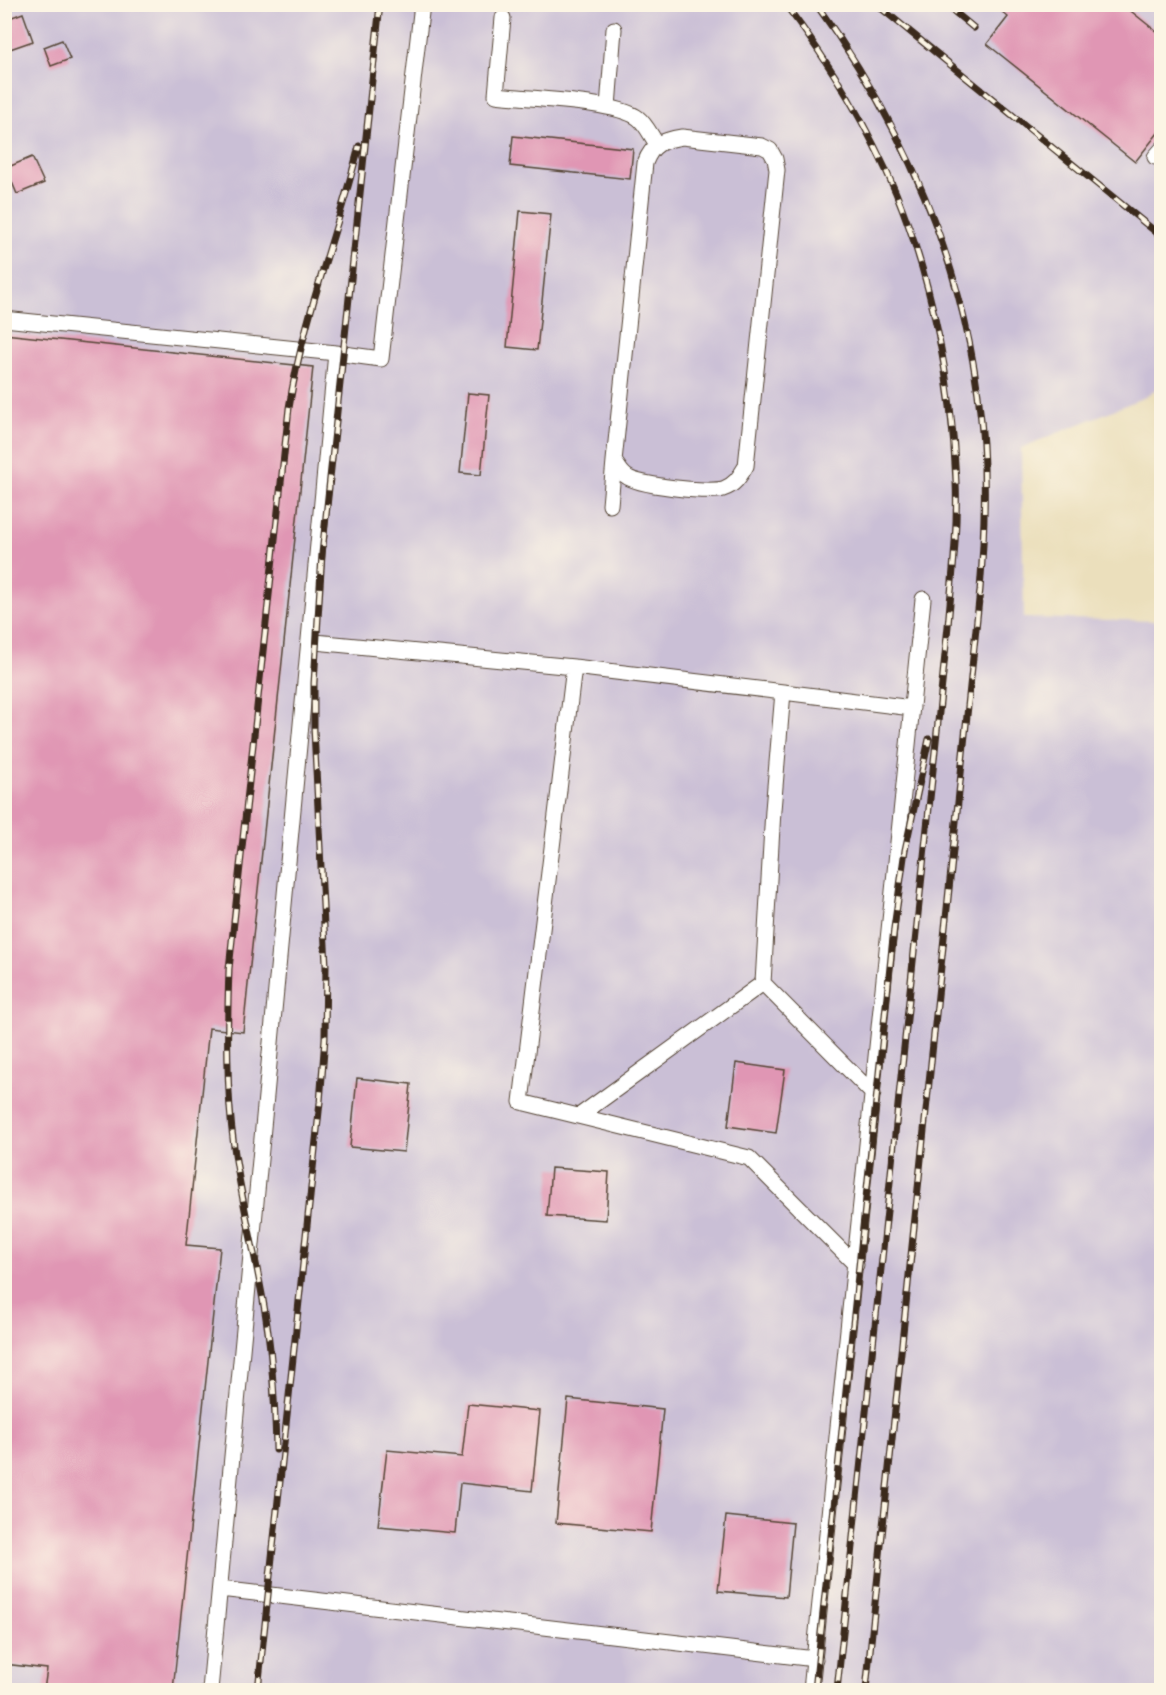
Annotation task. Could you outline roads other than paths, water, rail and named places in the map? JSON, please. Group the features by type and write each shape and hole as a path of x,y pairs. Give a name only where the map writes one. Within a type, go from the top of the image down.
{"lane":[{"path":"4,319 381,359 422,4"},
{"path":"503,18 496,95 627,111 640,119 657,144"},
{"path":"608,107 614,29"},
{"path":"610,505 614,461 645,163 649,152 657,144 682,137 762,146 770,150 777,170 746,466 739,479 726,488 713,491 641,483 626,477 614,461"},
{"path":"210,1690 336,353"},
{"path":"811,1690 924,599"},
{"path":"309,639 315,642 574,668 912,708"},
{"path":"574,668 521,1102 749,1158 856,1264"},
{"path":"783,692 773,810 763,983 873,1094"},
{"path":"579,1116 763,983"},
{"path":"220,1589 815,1659"}],"railway":[{"path":"258,1690 325,1038 326,965 314,730 314,683 322,554 380,4"},
{"path":"785,4 817,49 860,119 885,168 909,227 930,298 945,371 956,481 955,536 948,626 837,1690"},
{"path":"816,4 850,54 881,106 908,158 931,212 966,325 977,384 984,462 983,553 980,590 866,1690"},
{"path":"876,4 1162,237"},
{"path":"945,4 974,28"},
{"path":"276,1450 269,1337 231,1125 228,1058 229,969 289,408 303,341 359,146"},
{"path":"815,1690 894,928 905,850 929,739"}]}
